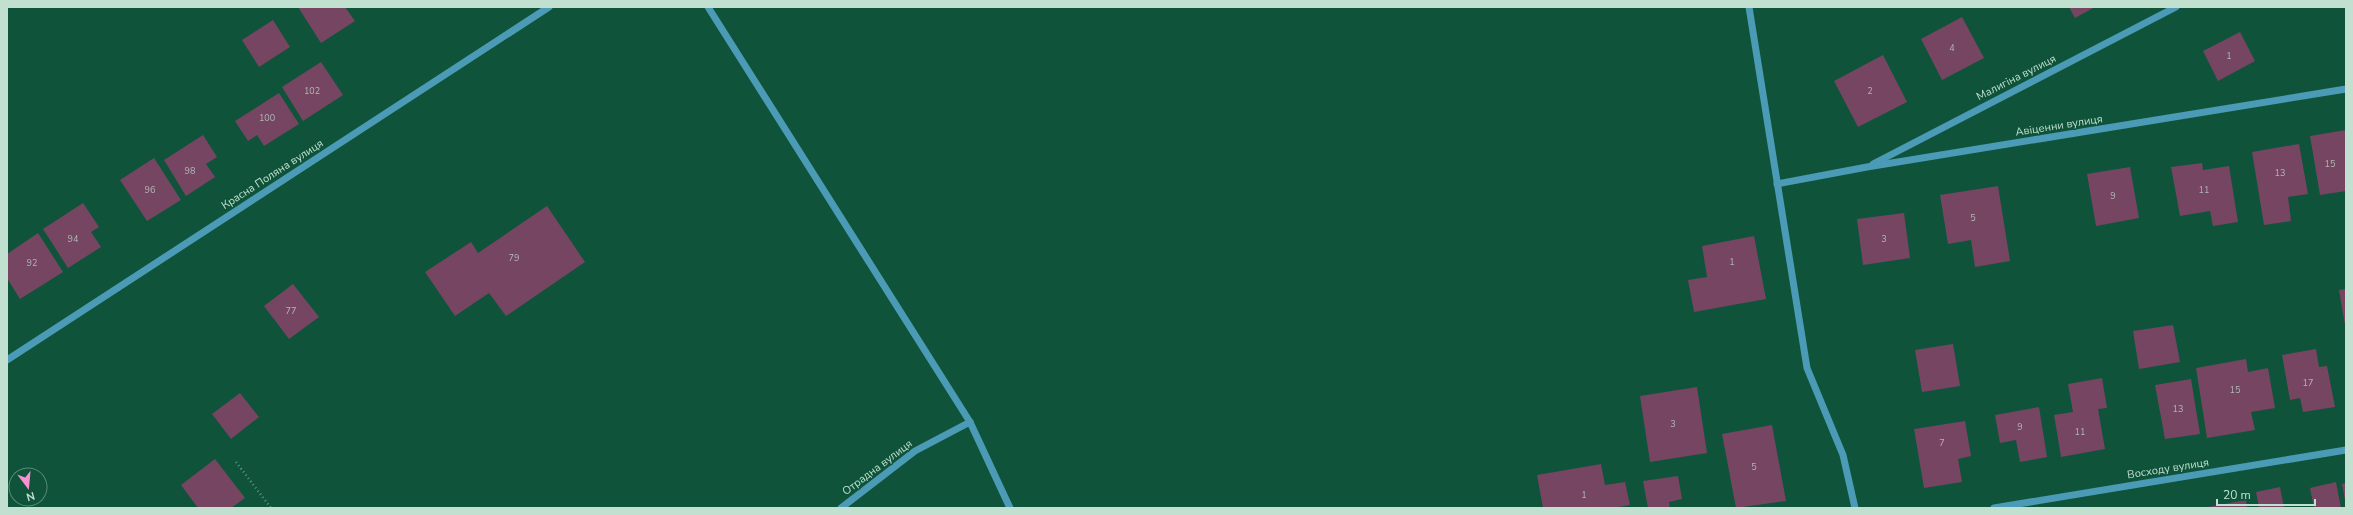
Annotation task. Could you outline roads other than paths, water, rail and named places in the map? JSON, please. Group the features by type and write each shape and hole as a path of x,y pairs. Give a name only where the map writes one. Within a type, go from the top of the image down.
{"street":[{"name":"Красна Поляна вулиця","path":"7,360 549,7"},
{"path":"708,7 970,422 1010,508"},
{"path":"1749,7 1807,368 1842,454 1855,508"},
{"name":"Малигіна вулиця","path":"1867,167 2176,7"},
{"name":"Авіценни вулиця","path":"1777,184 1867,167 2346,89"},
{"name":"Отрадна вулиця","path":"841,508 915,451 970,422"},
{"name":"Восходу вулиця","path":"1994,508 2346,450"}]}
